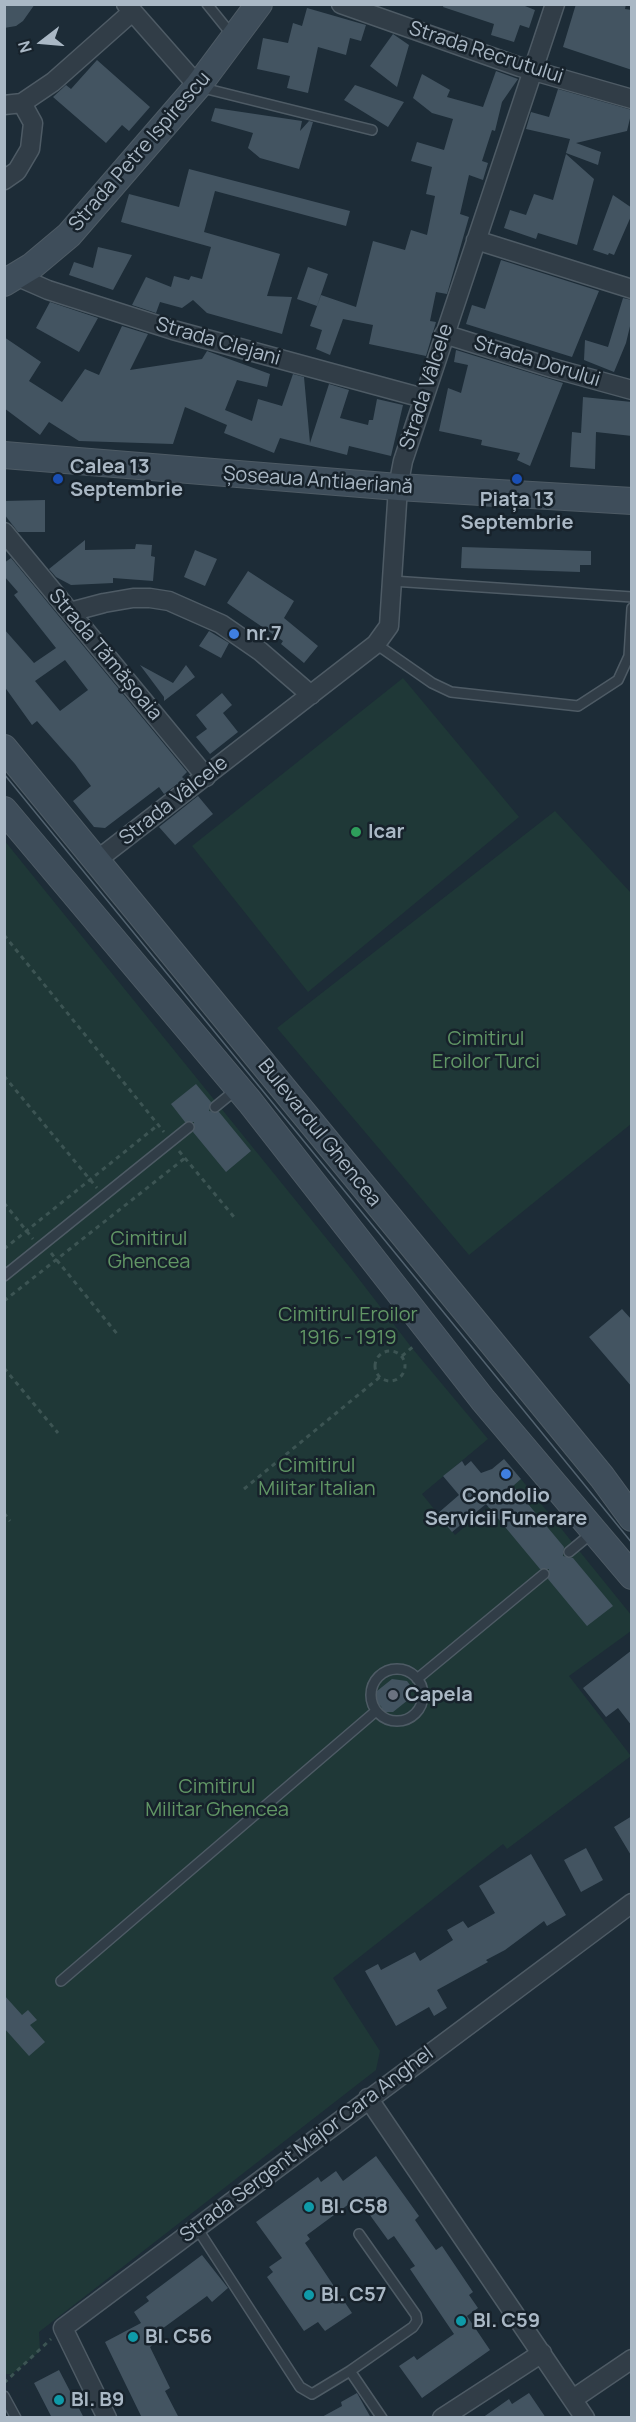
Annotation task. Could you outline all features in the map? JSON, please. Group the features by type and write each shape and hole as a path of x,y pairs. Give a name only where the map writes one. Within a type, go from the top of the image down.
{"main road":[{"name":"Strada Petre Ispirescu","path":"10,279 45,256 69,235 198,86 260,4"},
{"name":"Șoseaua Antiaeriană","path":"4,455 399,487 632,501"},
{"name":"Bulevardul Ghencea","path":"4,748 602,1477 627,1513"},
{"name":"Bulevardul Ghencea","path":"4,810 237,1089 483,1400 632,1576"},
{"path":"237,1089 264,1066"},
{"path":"594,1532 627,1513"}],"street":[{"name":"Strada Recrutului","path":"341,4 533,71 632,99"},
{"name":"Strada Vâlcele","path":"97,860 376,644 389,626 403,461 555,4"},
{"path":"4,180 25,160 32,142 33,123 13,104 53,82 129,8 198,86"},
{"path":"476,240 632,289"},
{"name":"Strada Clejani","path":"10,279 173,330 423,398"},
{"name":"Strada Dorului","path":"444,334 632,390"},
{"name":"Strada Tămășoaia","path":"4,532 206,777"},
{"path":"70,612 133,598 170,601 221,624 260,651 311,695"},
{"name":"Strada Sergent Major Cara Anghel","path":"63,2328 632,1903"},
{"path":"368,2098 585,2418"},
{"path":"63,2328 107,2418"},
{"path":"442,2418 467,2411 542,2353"},
{"path":"573,2399 632,2359"}],"lane":[{"path":"207,4 235,39"},
{"path":"198,86 372,130"},
{"path":"392,581 632,597"},
{"path":"376,644 432,683 451,693 578,706 618,680 628,656 632,608"},
{"path":"214,1107 237,1089"},
{"path":"4,1276 189,1127"},
{"path":"569,1552 594,1532"},
{"path":"417,1679 544,1574"},
{"path":"393,1669 411,1673 417,1679 422,1687 421,1705 409,1718 391,1720 376,1711 371,1694 377,1677 393,1669"},
{"path":"61,1981 376,1711"},
{"path":"197,2228 300,2387 312,2394 350,2372 417,2321 416,2315 359,2234"},
{"path":"350,2372 382,2418"},
{"path":"4,2396 16,2418"}],"path":[{"path":"4,935 234,1217"},
{"path":"4,1076 103,1196"},
{"path":"4,1248 158,1125"},
{"path":"4,1301 185,1158"},
{"path":"4,1203 57,1260 118,1335"},
{"path":"402,1356 417,1343"},
{"path":"393,1351 402,1356 404,1370 398,1378 389,1381 380,1377 375,1368 379,1355 393,1351"},
{"path":"4,1368 58,1433"},
{"path":"244,1489 380,1377"},
{"path":"4,1513 10,1521"},
{"path":"4,2383 63,2328"}],"green space":[{"name":"Icar","path":"403,678 519,817 308,992 192,846"},
{"name":"Cimitirul Eroilor Turci","path":"555,811 631,893 631,1124 469,1255 277,1028"},
{"name":"Cimitirul Militar Ghencea","path":"4,840 352,1270 412,1348 488,1439 422,1494 455,1535 521,1479 632,1616 631,1631 569,1676 631,1756 507,1849 503,1844 333,1978 380,2051 376,2070 39,2332 40,2351 12,2374 4,2374"}],"building":[{"path":"4,4 35,4 23,21 16,26 4,28"},
{"path":"444,4 520,4 535,10 529,28 520,25 514,42 491,35 494,24 443,7"},
{"path":"576,4 626,4 625,9 632,10 632,70 563,47"},
{"path":"307,8 366,25 361,41 350,38 346,55 318,47 308,93 287,88 290,76 257,69 263,38 288,43 293,23 302,26"},
{"path":"393,34 409,45 397,87 370,66"},
{"path":"97,60 150,107 129,131 122,125 106,143 53,97 66,85 71,89"},
{"path":"496,71 518,79 502,102 495,131 492,130 482,161 488,163 483,180 469,175 460,214 469,217 447,294 436,292 430,321 436,322 426,356 369,344 373,325 343,319 330,355 316,349 322,330 310,326 321,295 356,307 373,241 405,250 411,230 427,235 435,196 426,194 432,167 411,161 417,142 444,150 453,119 432,113 413,98 422,74 450,90 447,97 483,107"},
{"path":"355,85 404,102 388,127 344,100"},
{"path":"558,89 632,110 627,131 576,143 601,152 598,165 566,153 570,139 526,129 531,112 549,117"},
{"path":"215,108 302,121 300,131 309,121 313,122 299,169 260,158 248,148 253,133 211,121"},
{"path":"566,154 594,179 577,245 538,233 536,239 504,228 510,210 526,215 534,194 553,200"},
{"path":"189,169 350,211 346,226 215,191 204,232 280,254 267,296 292,297 282,334 207,313 193,300 182,308 160,302 156,313 132,305 146,277 171,287 174,276 189,280 191,276 202,279 211,247 121,222 129,194 179,207"},
{"path":"613,195 632,208 632,214 614,255 609,253 608,255 593,250"},
{"path":"98,247 132,255 113,290 69,275 74,262 93,268"},
{"path":"501,260 599,291 572,357 466,324 472,305 485,309"},
{"path":"308,267 328,274 317,306 297,299"},
{"path":"623,298 632,300 632,318 626,343 614,372 584,360 585,340 608,347"},
{"path":"50,302 98,318 79,352 36,328"},
{"path":"122,326 148,334 130,370 202,359 207,351 270,374 267,387 237,380 225,410 252,421 258,399 282,406 293,374 304,377 310,443 329,384 349,390 340,418 368,425 369,420 373,420 377,399 403,405 391,456 349,446 347,455 280,438 274,453 224,433 227,425 185,407 173,444 79,441 49,422 40,435 4,408 4,337 41,362 29,381 62,402 85,369 99,375"},
{"path":"456,350 563,383 530,466 517,460 520,453 481,445 482,440 439,431 448,388 461,393 468,365 454,362"},
{"path":"583,397 632,402 632,436 596,432 595,469 570,467 572,432 581,433"},
{"path":"45,500 45,532 18,532 4,514 4,501"},
{"path":"85,540 85,550 135,549 136,544 152,545 151,556 155,557 153,581 113,578 113,583 71,585 56,577 49,569"},
{"path":"462,547 591,551 591,565 580,565 580,572 461,568"},
{"path":"195,550 217,559 205,586 184,577"},
{"path":"11,558 187,772 182,777 184,779 164,794 159,787 105,828 94,827 73,801 91,786 37,721 32,725 4,686 4,629 34,663 56,648 14,595 18,592 4,576 4,563","holes":["65,660 88,690 60,711 35,681"]},
{"path":"248,571 294,601 284,618 318,646 304,663 281,644 283,641 227,603"},
{"path":"209,631 229,643 221,658 199,646"},
{"path":"140,665 173,683 186,665 195,677 164,701 164,697"},
{"path":"222,693 232,705 223,713 238,732 210,754 196,737 207,729 196,715"},
{"path":"198,796 213,814 175,845 159,827"},
{"path":"196,1084 211,1102 209,1111 219,1112 251,1151 226,1172 193,1132 194,1122 185,1122 171,1104"},
{"path":"622,1309 632,1320 632,1387 589,1337"},
{"path":"504,1459 521,1479 513,1486 564,1547 563,1556 573,1558 613,1606 587,1626 548,1579 549,1569 540,1569 486,1504 452,1532 437,1514 459,1495 443,1476 462,1461 465,1466 471,1461 481,1473 492,1469"},
{"path":"632,1650 632,1726 618,1708 606,1717 583,1688"},
{"name":"Capela","path":"392,1679 407,1681 410,1685 408,1700 393,1712 383,1712 381,1706 376,1704 377,1691"},
{"path":"632,1816 632,1857 614,1827"},
{"path":"586,1848 603,1880 581,1892 564,1860"},
{"path":"531,1854 566,1915 547,1926 544,1921 505,1950 486,1960 488,1962 437,1990 447,2008 434,2016 429,2007 396,2026 365,1971 378,1964 381,1970 415,1952 420,1961 453,1940 447,1930 463,1921 468,1928 495,1913 479,1886"},
{"path":"4,1995 22,2015 28,2010 37,2020 30,2025 45,2042 29,2056 4,2028"},
{"path":"376,2156 419,2216 415,2220 426,2236 436,2250 442,2246 473,2292 469,2295 478,2308 467,2316 490,2350 422,2398 399,2366 414,2356 417,2360 454,2334 410,2269 415,2266 394,2236 388,2240 359,2200 355,2203 353,2201 307,2235 310,2239 305,2243 352,2313 325,2331 318,2322 304,2331 267,2277 273,2272 269,2267 282,2258 256,2222 318,2177 321,2182 336,2171 343,2181"},
{"name":"Bl. C56","path":"202,2255 228,2288 212,2302 207,2296 151,2337 154,2344 150,2347 170,2388 165,2391 179,2418 142,2418 105,2342 141,2323 134,2312 149,2301 146,2297"},
{"name":"Bl. B9","path":"59,2370 84,2418 52,2418 34,2383"},
{"path":"357,2393 371,2418 320,2418 342,2406 341,2402"},
{"path":"529,2393 546,2418 482,2418 509,2399 512,2404"}],"tram line":[{"path":"4,774 632,1543"}],"place":[{"name":"Calea 13 Septembrie","path":"58,479"},
{"name":"Piața 13 Septembrie","path":"517,479"},
{"name":"nr.7","path":"234,634"},
{"name":"Icar","path":"356,832"},
{"name":"Condolio Servicii Funerare","path":"506,1474"},
{"name":"Capela","path":"393,1695"},
{"name":"Bl. C58","path":"309,2207"},
{"name":"Bl. C57","path":"309,2295"},
{"name":"Bl. C59","path":"461,2321"},
{"name":"Bl. C56","path":"133,2337"},
{"name":"Bl. B9","path":"59,2400"}],"park label":[{"name":"Cimitirul Ghencea","path":"149,1250"},
{"name":"Cimitirul Eroilor 1916 - 1919","path":"348,1326"},
{"name":"Cimitirul Militar Italian","path":"317,1478"}]}
